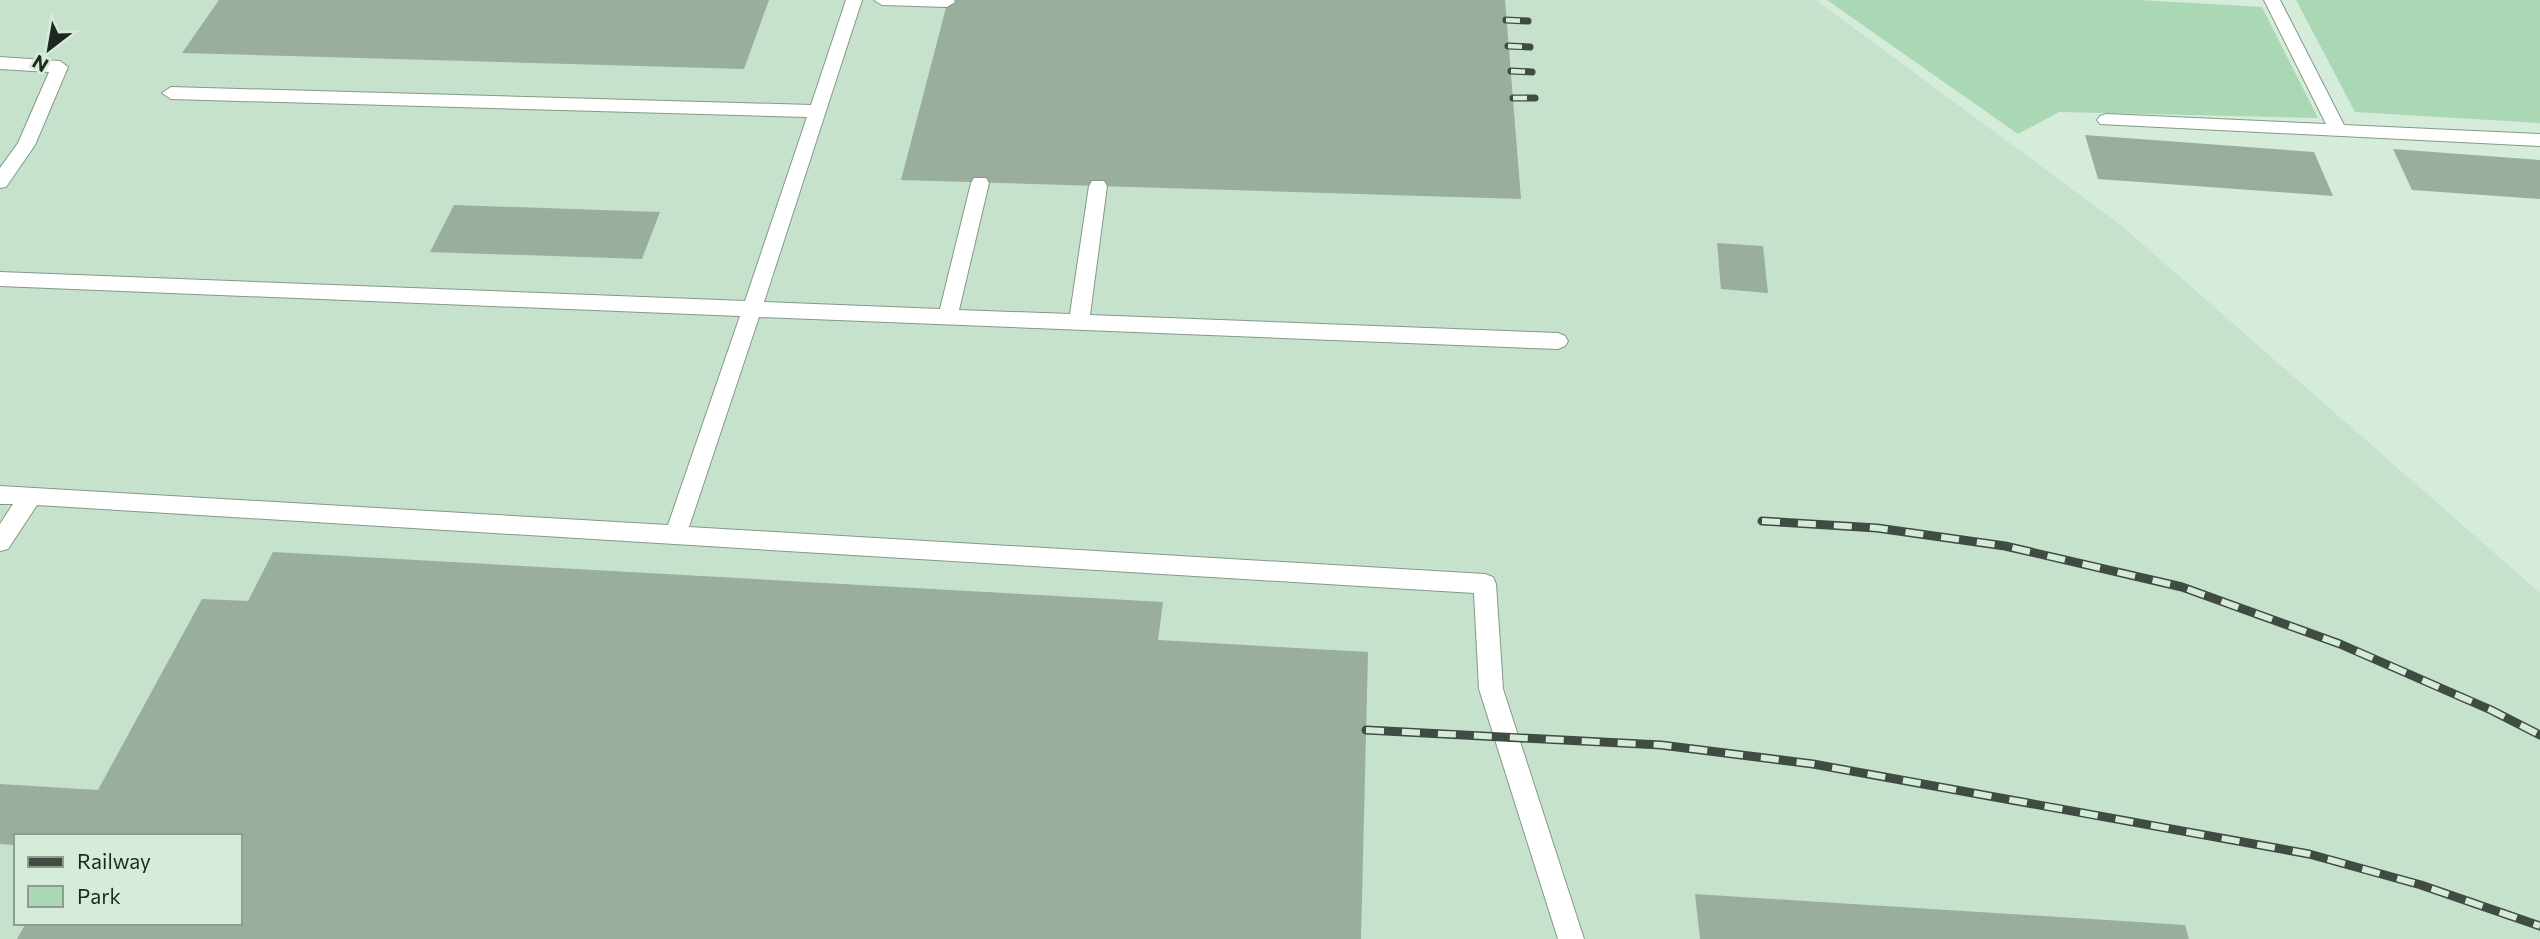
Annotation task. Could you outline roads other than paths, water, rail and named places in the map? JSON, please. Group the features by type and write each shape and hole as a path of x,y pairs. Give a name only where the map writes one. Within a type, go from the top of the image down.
{"lane":[{"path":"676,535 683,507 752,309 854,0"},
{"path":"882,0 947,2"},
{"path":"2272,0 2338,130"},
{"path":"0,63 61,67 26,145 0,182"},
{"path":"171,93 818,111"},
{"path":"2106,120 2540,140"},
{"path":"948,317 980,183"},
{"path":"1079,321 1098,186"},
{"path":"0,279 1558,341"},
{"path":"0,495 1485,584 1491,690 1571,939"},
{"path":"0,542 31,496"}],"railway":[{"path":"1506,20 1528,21"},
{"path":"1508,46 1530,47"},
{"path":"1511,71 1532,72"},
{"path":"1513,98 1535,98"},
{"path":"1762,521 1877,528 2005,546 2182,587 2340,644 2491,710 2540,735"},
{"path":"1366,730 1661,745 1813,764 2309,854 2421,885 2540,926"}]}
